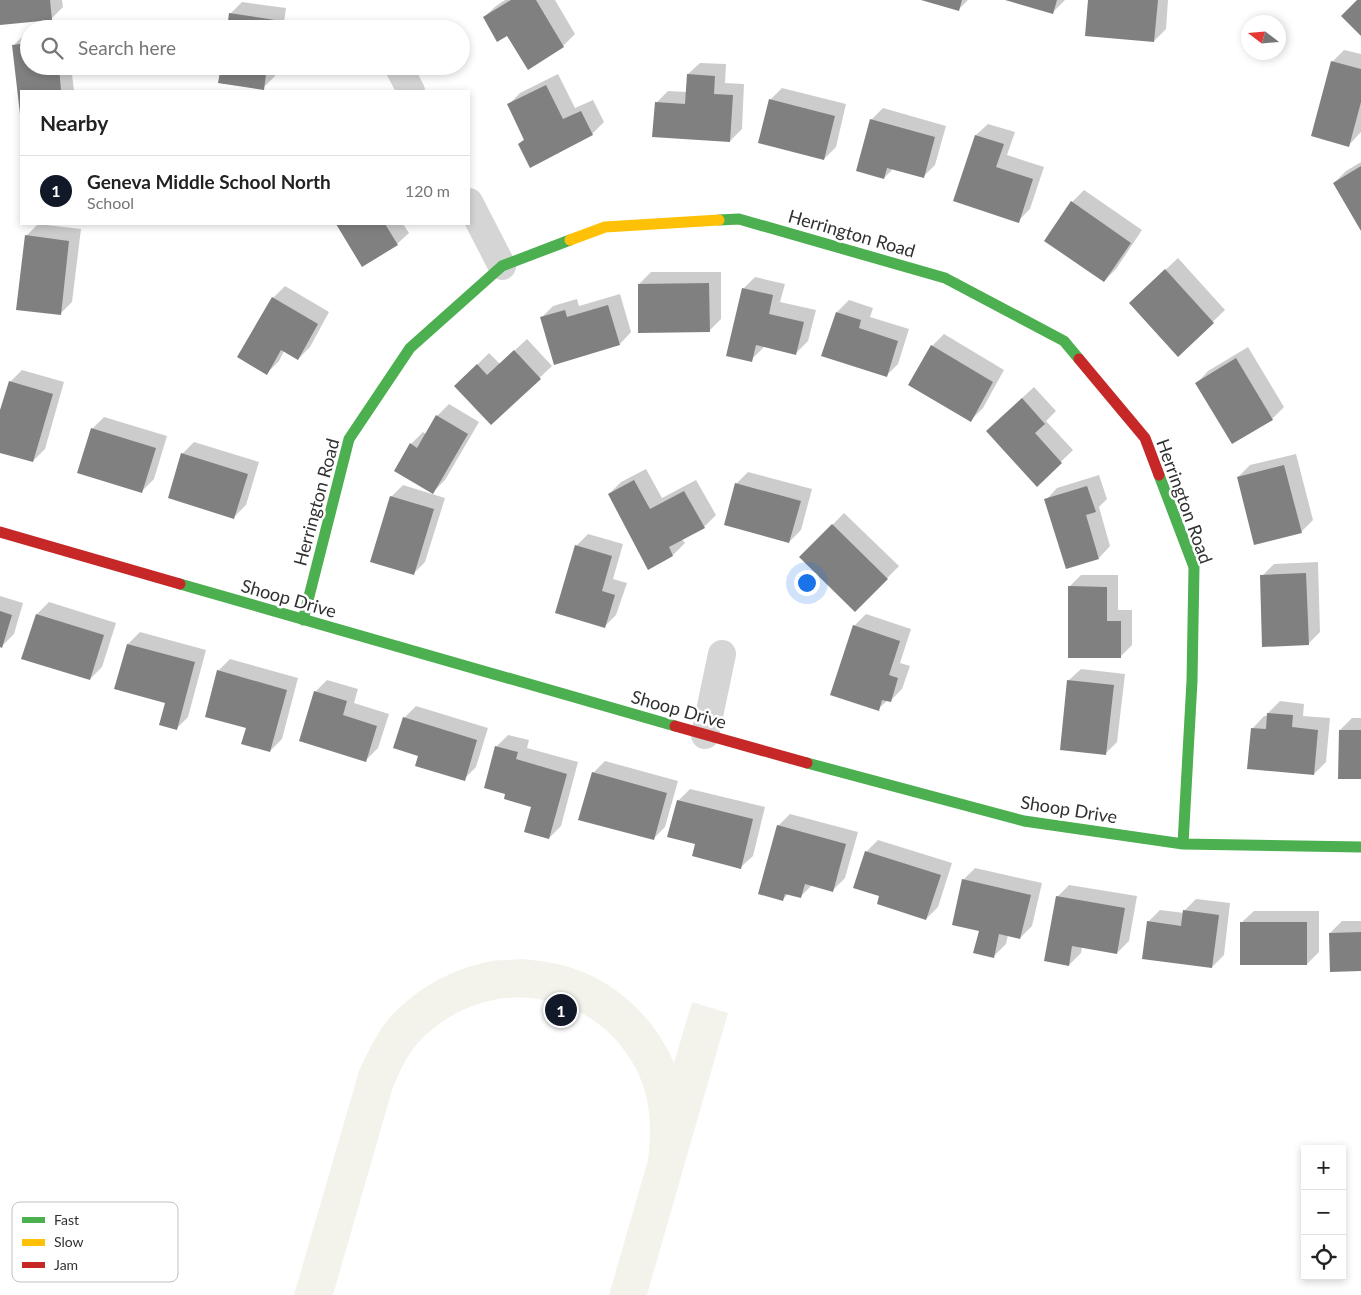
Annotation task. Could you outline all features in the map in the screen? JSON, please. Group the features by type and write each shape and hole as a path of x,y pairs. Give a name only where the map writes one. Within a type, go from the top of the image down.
{"street":[{"path":"403,75 410,90"},
{"path":"470,204 502,266"},
{"name":"Herrington Road","path":"303,620 349,439 410,348 502,266 605,226 739,219 945,278 1064,341 1145,438 1194,567 1192,682 1183,844"},
{"name":"Shoop Drive","path":"0,532 705,735 1024,821 1183,844 1361,847"},
{"path":"705,735 722,654"}],"shaded area":[{"path":"522,959 549,962 573,968 610,986 626,998 654,1027 674,1063 692,1002 728,1013 647,1295 609,1295 648,1160 649,1112 640,1078 635,1067 615,1039 591,1019 563,1005 533,998 502,999 471,1006 443,1021 417,1044 404,1064 393,1087 333,1295 294,1295 359,1071 387,1021 421,990 448,975 477,964"}],"building":[{"path":"0,0 50,0 52,20 20,20 20,23 0,25"},
{"path":"511,0 536,0 564,47 528,70 507,36 497,42 483,17"},
{"path":"921,0 962,0 959,11"},
{"path":"1005,0 1057,0 1053,14"},
{"path":"1088,0 1158,0 1154,42 1085,36"},
{"path":"1357,0 1361,0 1361,36 1341,16"},
{"path":"229,13 275,20 228,20"},
{"path":"20,44 20,75 60,75 61,90 20,90 20,114 12,45"},
{"path":"1331,61 1361,69 1361,102 1349,147 1311,136"},
{"path":"687,74 715,76 714,94 733,95 730,142 652,137 655,102 685,104"},
{"path":"219,75 266,75 264,90 218,83"},
{"path":"546,85 563,119 581,111 593,135 530,168 518,144 524,140 507,104"},
{"path":"769,99 835,116 824,160 758,143"},
{"path":"870,119 935,137 924,178 887,168 884,179 856,171"},
{"path":"975,135 1004,144 996,167 1033,179 1019,223 953,201"},
{"path":"1361,166 1361,231 1333,183"},
{"path":"1071,201 1131,243 1104,282 1044,241"},
{"path":"337,225 386,225 398,245 362,267"},
{"path":"25,235 69,241 61,315 16,310"},
{"path":"1165,269 1214,323 1178,357 1129,303"},
{"path":"709,283 710,332 638,333 638,284"},
{"path":"742,288 773,295 769,314 804,322 796,355 756,345 752,362 726,356"},
{"path":"272,297 318,324 298,360 281,350 267,375 237,357"},
{"path":"608,305 620,345 554,365 540,317 565,310 567,317"},
{"path":"836,312 861,320 859,328 898,341 887,377 821,356"},
{"path":"931,345 993,382 971,422 908,385"},
{"path":"514,350 541,379 491,425 454,386 477,364 487,375"},
{"path":"1236,358 1273,420 1232,444 1195,383"},
{"path":"9,381 53,394 33,462 0,453 0,410"},
{"path":"1022,398 1045,424 1035,433 1062,463 1037,487 986,431"},
{"path":"436,415 468,434 433,494 394,471 410,443 417,448"},
{"path":"91,428 156,448 142,493 77,473"},
{"path":"181,453 248,474 234,519 168,498"},
{"path":"1284,465 1302,533 1254,545 1237,477"},
{"path":"634,480 650,509 684,491 705,528 669,547 673,556 648,570 608,494"},
{"path":"735,483 801,501 789,543 724,525"},
{"path":"1087,486 1096,512 1086,515 1099,559 1066,569 1044,499"},
{"path":"390,496 434,509 414,575 370,562"},
{"path":"832,524 888,579 855,612 799,557"},
{"path":"575,545 612,556 602,591 615,595 605,628 555,613"},
{"path":"1306,573 1309,645 1262,647 1260,575"},
{"path":"1068,586 1107,587 1107,621 1121,621 1121,658 1068,658"},
{"path":"0,611 12,615 2,648 0,647"},
{"path":"36,614 104,635 90,680 21,659"},
{"path":"853,625 900,641 889,675 898,678 891,702 882,700 879,711 830,695"},
{"path":"127,644 195,662 177,730 159,725 165,703 114,689"},
{"path":"217,670 287,690 270,752 241,744 246,728 205,717"},
{"path":"1067,680 1114,685 1106,755 1060,750"},
{"path":"314,691 347,701 343,715 377,726 366,762 299,741"},
{"path":"1267,713 1293,715 1292,727 1318,730 1314,775 1247,769 1251,728 1266,729"},
{"path":"403,717 477,740 465,781 415,766 418,756 393,748"},
{"path":"1339,730 1361,730 1361,779 1338,779"},
{"path":"495,746 518,752 516,759 567,774 549,839 524,832 531,807 504,799 505,794 484,788"},
{"path":"592,772 667,793 654,840 578,820"},
{"path":"677,800 753,819 741,869 692,856 695,844 667,837"},
{"path":"777,825 846,844 833,892 805,884 801,898 785,894 783,901 758,894"},
{"path":"865,851 941,875 926,920 877,904 879,896 853,888"},
{"path":"962,879 1031,895 1020,939 999,934 994,958 973,953 979,931 952,925"},
{"path":"1056,896 1125,908 1117,954 1072,946 1069,966 1044,961"},
{"path":"1183,910 1219,915 1212,968 1142,959 1147,921 1181,926"},
{"path":"1240,922 1307,922 1307,965 1240,965"},
{"path":"1361,932 1361,971 1330,972 1329,933"}],"traffic: fast":[{"path":"719,220 739,219 945,278 1064,341 1079,359"},
{"path":"303,620 349,439 410,348 502,266 570,240"},
{"path":"1159,475 1194,567 1192,681 1183,844"},
{"path":"180,584 675,726"},
{"path":"807,763 1024,821 1183,844 1361,847"}],"traffic: slow":[{"path":"570,240 605,227 719,220"}],"traffic: jam":[{"path":"1079,359 1145,438 1159,475"},
{"path":"0,532 180,584"},
{"path":"675,726 807,763"}],"place":[{"name":"Geneva Middle School North","path":"561,1010"}]}
